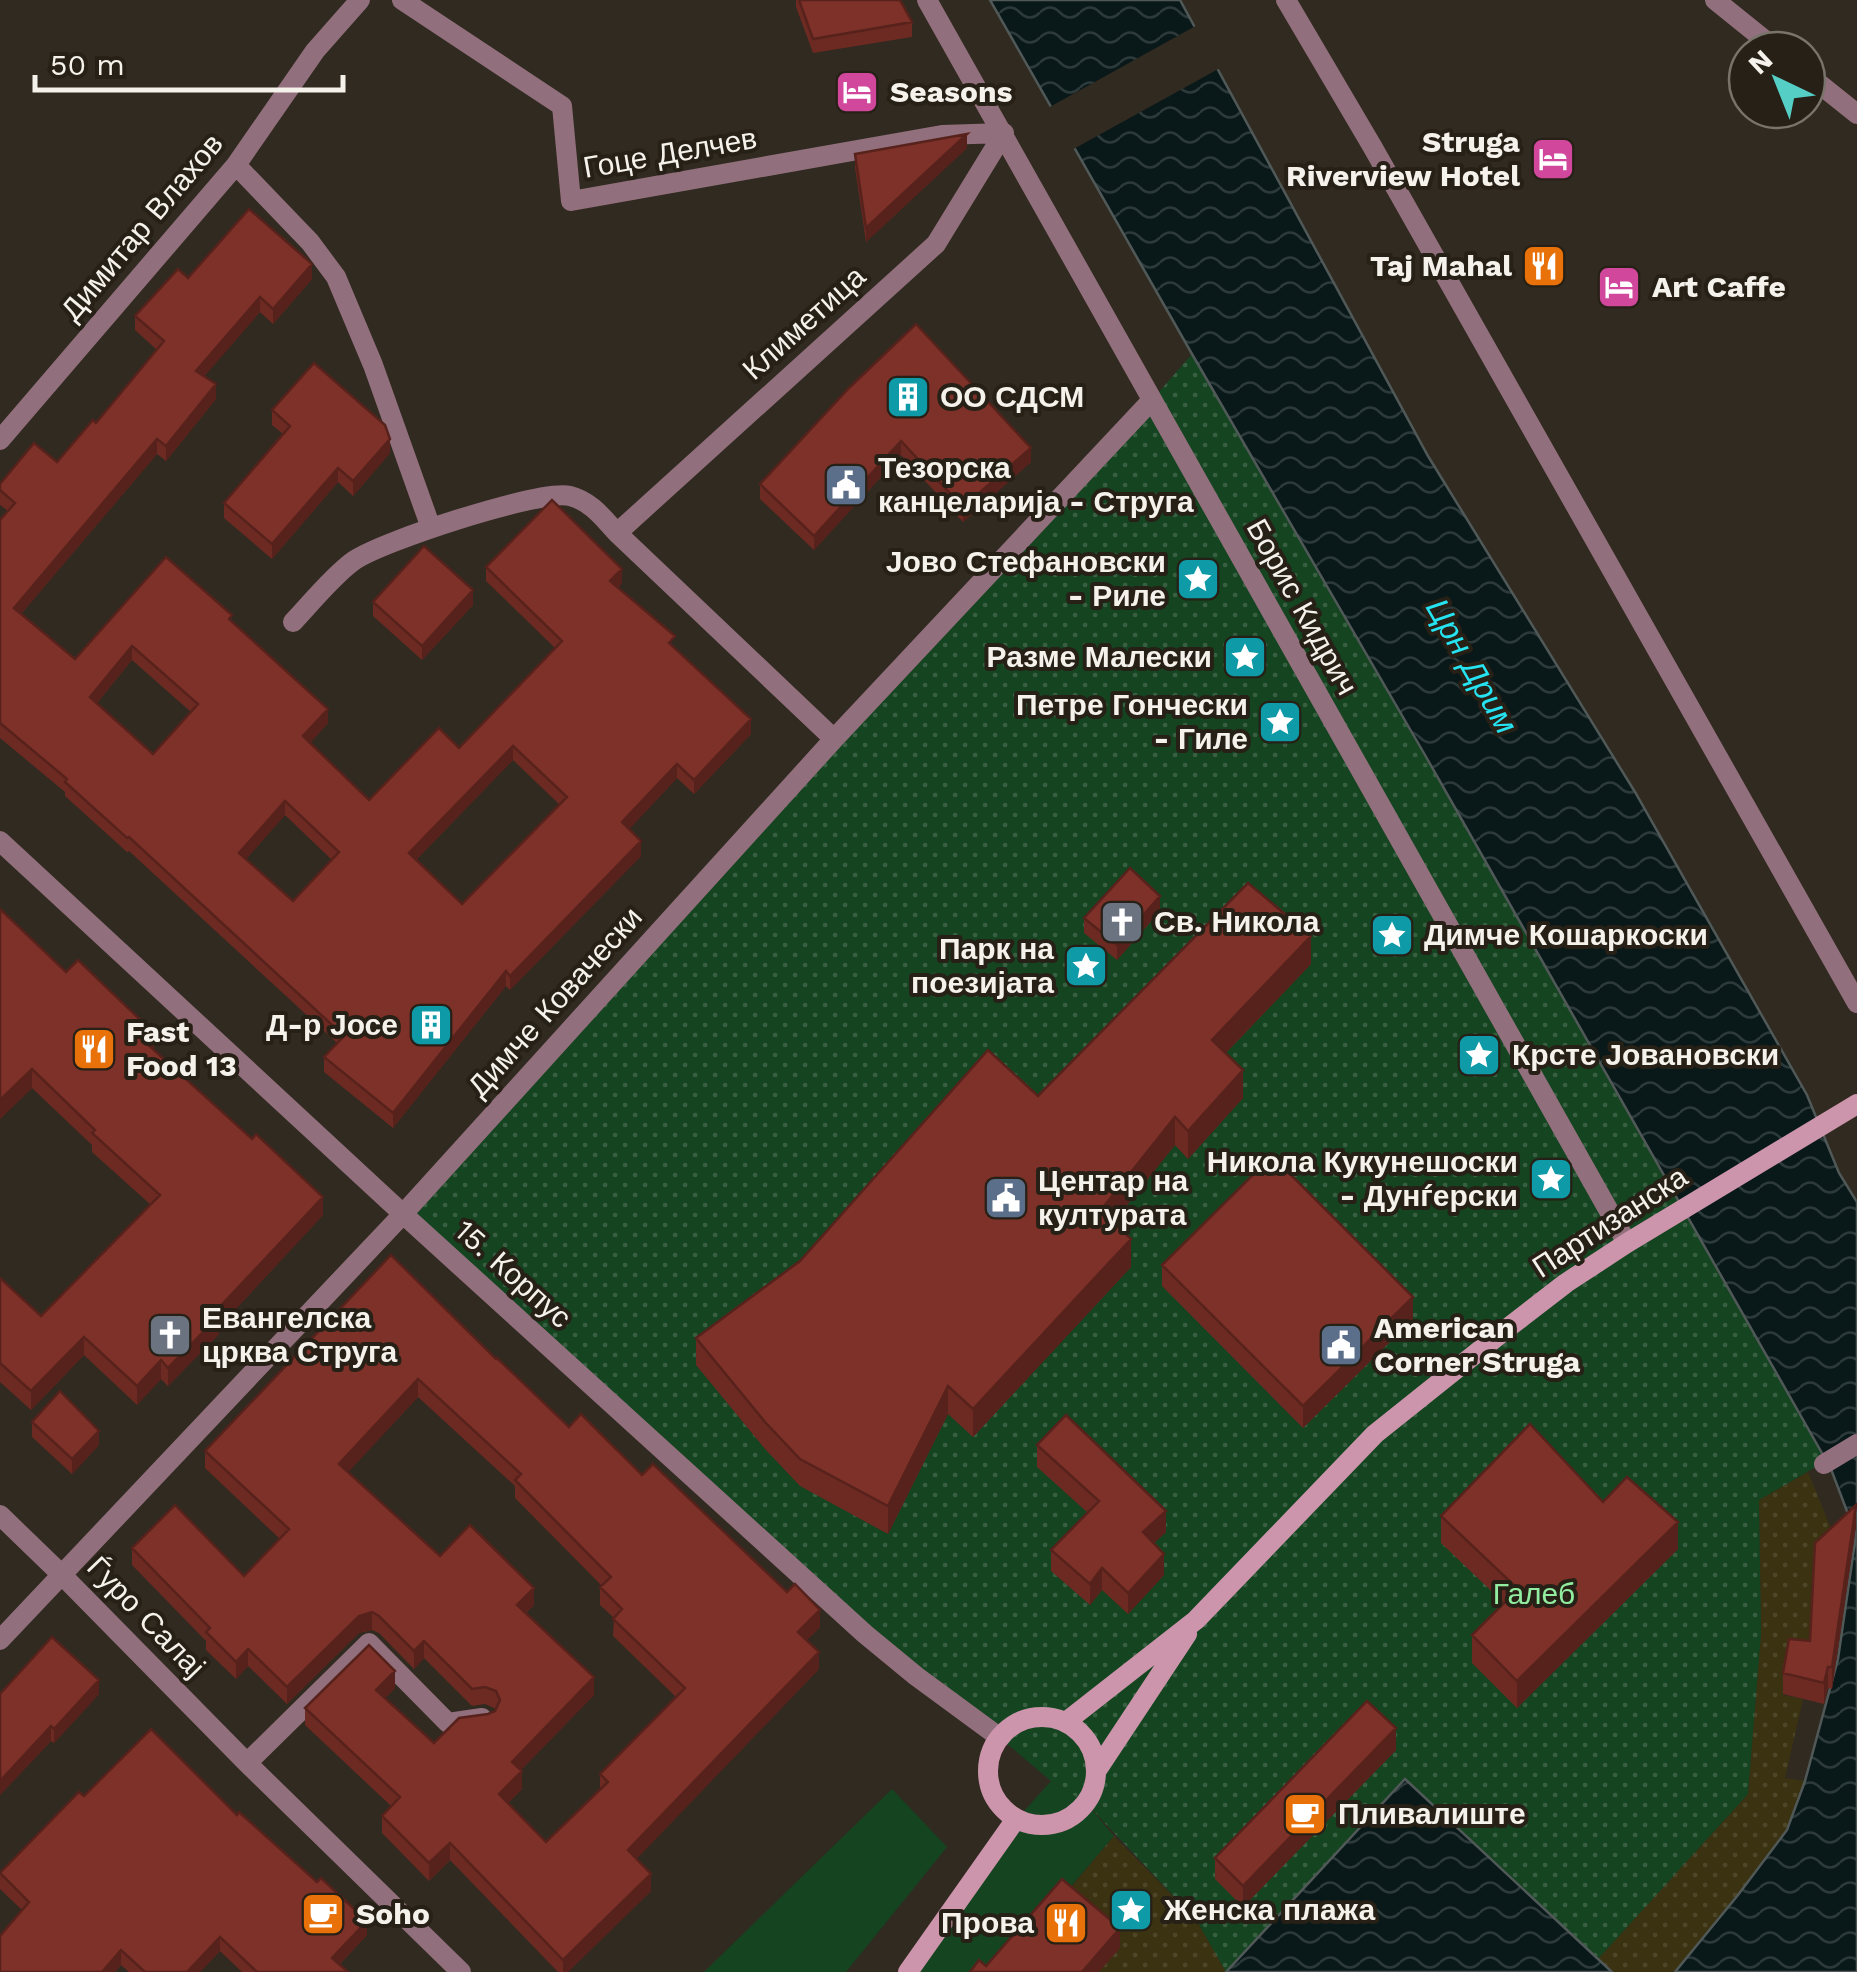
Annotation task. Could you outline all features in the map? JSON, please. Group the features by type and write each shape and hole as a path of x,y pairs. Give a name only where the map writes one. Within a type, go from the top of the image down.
{"main road":[{"name":"Партизанска","path":"1067,1722 1196,1620 1375,1434 1509,1326 1627,1243 1857,1104"},
{"name":"Партизанска","path":"1097,1770 1196,1620"},
{"path":"1043,1716 1067,1722 1083,1734 1094,1750 1097,1770 1086,1803 1066,1820 1042,1826 1016,1820 999,1804 988,1783 988,1758 999,1737 1018,1721 1043,1716"},
{"path":"908,1972 1016,1820"}],"street":[{"name":"Димитар Влахов","path":"0,440 236,165 314,51 360,0"},
{"name":"Гоце Делчев","path":"402,0 562,106 571,201 942,135 1004,133"},
{"name":"Борис Кидрич","path":"927,0 1627,1243"},
{"path":"1286,0 1857,1003"},
{"path":"1715,0 1752,30"},
{"path":"1827,90 1857,114"},
{"name":"Климетица","path":"617,534 936,244 1004,133"},
{"path":"236,165 310,242 336,277 373,365 430,528"},
{"name":"Димче Ковачески","path":"0,1640 402,1214 834,739 1151,401"},
{"path":"293,622 352,562 386,543 549,496 570,496 592,506 834,739"},
{"name":"15. Корпус","path":"0,841 402,1214 865,1634 999,1737"},
{"path":"1824,1464 1857,1444"},
{"name":"Ѓуро Салај","path":"0,1515 460,1972"},
{"path":"247,1763 369,1643 448,1722 486,1718"}],"green space":[{"name":"Парк на поезијата","path":"1192,354 1826,1461 1759,1500 1761,1633 1748,1794 1598,1959 1405,1780 1226,1972 1197,1921 1086,1803 1051,1781 916,1676 403,1214"},
{"path":"1051,1781 1086,1803 1114,1836 1009,1959 991,1972 908,1972 1016,1820"},
{"path":"892,1789 947,1847 846,1972 704,1972"}],"sand":[{"path":"1808,1472 1832,1531 1810,1663 1783,1695 1803,1699 1785,1778 1805,1781 1787,1829 1675,1972 1612,1972 1598,1959 1748,1794 1761,1633 1759,1500"},
{"name":"Женска плажа","path":"1114,1836 1197,1921 1226,1972 1099,1972 1062,1898"}],"water":[{"name":"Црн Дрим","path":"990,0 1180,0 1428,456 1635,792 1807,1095 1839,1173 1857,1202 1857,1972 1675,1972 1787,1830 1805,1781 1838,1659 1856,1535 1831,1469"},
{"path":"1405,1779 1598,1959 1612,1972 1226,1972"}],"pier":[{"path":"1199,24 1222,67 1070,151 1046,109"}],"building":[{"path":"799,0 900,0 912,22 813,39"},
{"path":"967,134 866,228 855,154"},
{"path":"249,209 312,264 273,309 260,297 196,371 216,384 166,446 157,439 14,608 75,659 166,557 328,709 303,736 369,800 439,728 459,748 562,641 486,567 552,500 622,569 610,581 675,636 669,643 751,719 694,780 677,764 622,822 641,841 510,976 506,971 393,1113 324,1057 344,1036 65,782 67,779 0,723 0,520 15,503 0,490 0,484 34,443 57,462 93,420 96,423 164,341 135,316 178,269 188,278","holes":["132,646 198,704 153,754 90,697","513,746 567,797 462,904 409,853","285,801 339,852 293,901 239,853"]},
{"path":"916,324 1031,448 963,507 901,441 814,536 760,484 849,388"},
{"path":"314,363 385,425 390,439 353,481 338,468 272,544 224,503 290,426 272,410"},
{"path":"424,546 473,590 422,646 373,602"},
{"name":"Св. Никола","path":"1130,868 1160,896 1117,945 1084,918"},
{"name":"Центар на културата","path":"1248,883 1311,936 1212,1040 1243,1070 1188,1131 1175,1117 1101,1210 1131,1239 973,1409 948,1386 888,1506 800,1459 696,1338 800,1261 988,1050 1038,1096"},
{"path":"0,909 66,972 78,960 154,1033 145,1042 252,1139 256,1134 323,1197 168,1368 161,1360 137,1386 84,1337 31,1391 0,1363 0,1278 41,1316 160,1195 92,1133 95,1130 32,1069 0,1100"},
{"path":"1272,1156 1413,1297 1303,1406 1162,1265"},
{"path":"391,1255 569,1427 581,1414 642,1475 653,1464 787,1592 795,1584 820,1610 798,1632 819,1652 628,1850 651,1874 563,1960 450,1843 429,1863 382,1816 400,1797 305,1708 369,1645 395,1671 376,1690 434,1743 459,1718 495,1711 500,1700 496,1691 485,1687 472,1689 424,1641 414,1651 372,1612 359,1616 287,1687 248,1649 236,1662 206,1632 210,1628 132,1548 175,1505 244,1576 289,1529 205,1451","holes":["418,1379 521,1474 515,1480 611,1577 600,1587 622,1609 613,1619 685,1688 600,1774 608,1782 546,1842 499,1794 522,1771 512,1762 594,1677 517,1605 534,1588 470,1525 440,1556 339,1464"]},
{"path":"60,1391 99,1431 72,1459 32,1422"},
{"path":"1066,1415 1166,1511 1143,1532 1164,1554 1128,1593 1102,1568 1090,1584 1051,1550 1099,1501 1037,1445"},
{"path":"1530,1424 1603,1502 1627,1477 1678,1522 1517,1681 1472,1635 1518,1589 1441,1516"},
{"path":"1856,1505 1832,1667 1828,1667 1824,1683 1783,1673 1789,1639 1810,1641 1815,1543"},
{"path":"52,1637 99,1680 0,1781 0,1694"},
{"path":"1367,1701 1396,1728 1243,1886 1215,1858"},
{"path":"151,1729 237,1815 239,1812 317,1882 321,1878 367,1921 332,1958 348,1972 257,1972 220,1937 187,1972 145,1972 121,1950 102,1972 0,1972 0,1936 29,1902 0,1873 79,1792 84,1796"},
{"name":"Прова","path":"1062,1879 1120,1928 1082,1972 970,1972 979,1960 986,1966"}],"place":[{"name":"Seasons","path":"857,92"},
{"name":"Struga Riverview Hotel","path":"1553,159"},
{"name":"Taj Mahal","path":"1544,266"},
{"name":"Art Caffe","path":"1619,287"},
{"name":"ОО СДСМ","path":"908,397"},
{"name":"Тезорска канцеларија - Струга","path":"846,485"},
{"name":"Јово Стефановски - Риле","path":"1198,579"},
{"name":"Разме Малески","path":"1245,657"},
{"name":"Петре Гончески - Гиле","path":"1280,722"},
{"name":"Св. Никола","path":"1122,922"},
{"name":"Димче Кошаркоски","path":"1392,935"},
{"name":"Парк на поезијата","path":"1086,966"},
{"name":"Д-р Јосе","path":"431,1025"},
{"name":"Fast Food 13","path":"94,1049"},
{"name":"Крсте Јовановски","path":"1479,1055"},
{"name":"Никола Кукунешоски - Дунѓерски","path":"1551,1179"},
{"name":"Центар на културата","path":"1006,1198"},
{"name":"Евангелска црква Струга","path":"170,1335"},
{"name":"American Corner Struga","path":"1341,1345"},
{"name":"Пливалиште","path":"1305,1814"},
{"name":"Женска плажа","path":"1131,1910"},
{"name":"Soho","path":"323,1914"},
{"name":"Прова","path":"1066,1923"}],"park label":[{"name":"Галеб","path":"1534,1594"}]}
